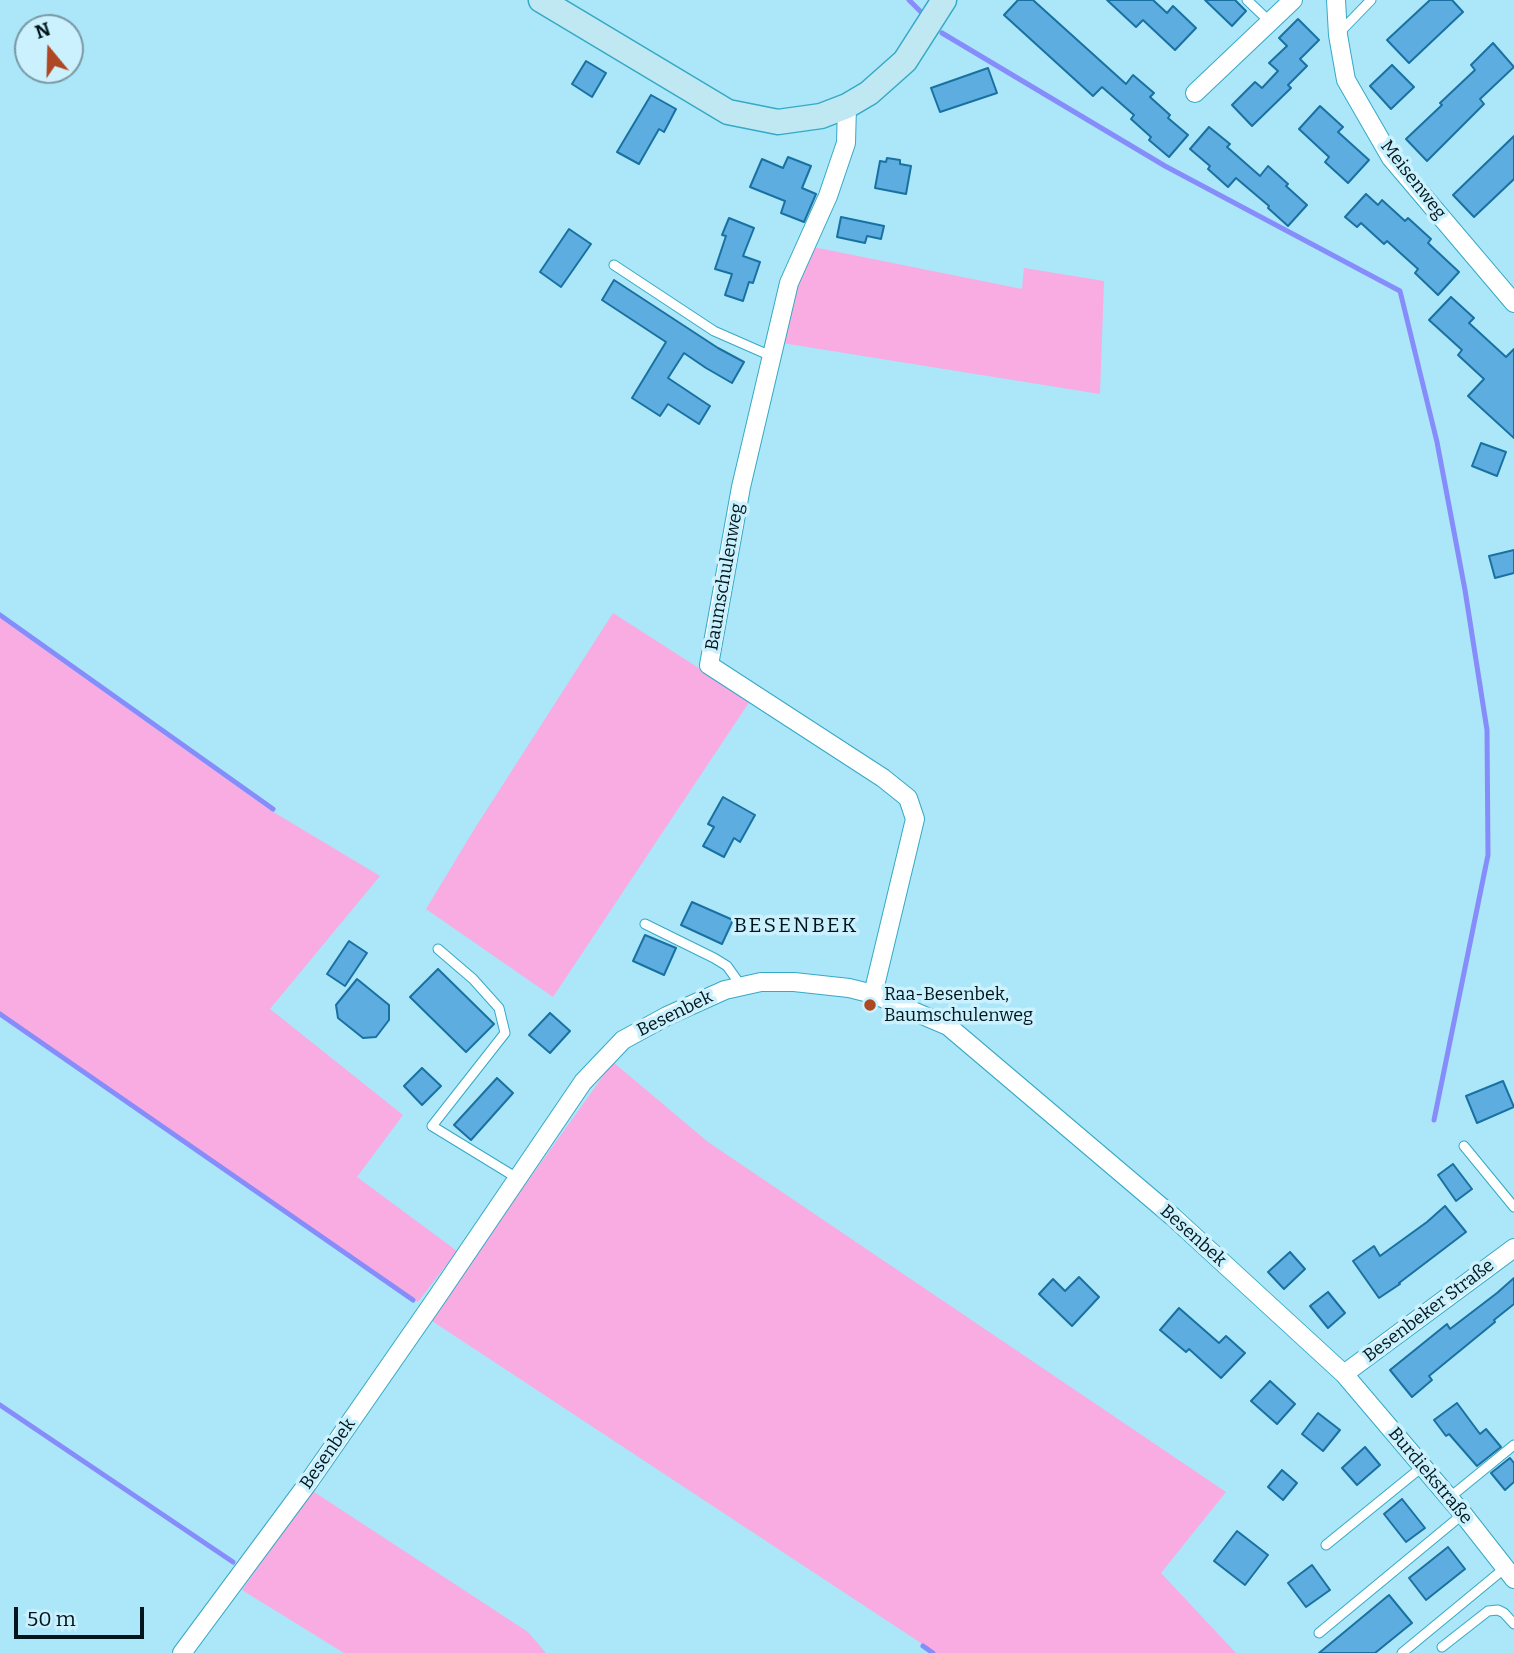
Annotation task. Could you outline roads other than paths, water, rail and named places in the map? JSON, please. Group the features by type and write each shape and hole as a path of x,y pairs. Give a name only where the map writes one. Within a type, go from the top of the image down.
{"main road":[{"path":"541,0 728,112 778,122 821,116 869,93 905,61 944,0"}],"street":[{"path":"1195,93 1293,0"},
{"name":"Meisenweg","path":"1336,0 1338,34 1346,80 1391,158 1514,303"},
{"name":"Baumschulenweg","path":"846,106 846,143 828,196 789,283 771,356 741,487 709,665 883,778 908,798 915,818 873,994"},
{"name":"Besenbek","path":"182,1653 308,1483 583,1082 623,1040 667,1016 725,990 761,982 794,982 849,988 873,994 948,1026 1172,1216 1344,1374"},
{"name":"Besenbeker Straße","path":"1344,1374 1514,1248"},
{"name":"Burdiekstraße","path":"1344,1374 1463,1514 1509,1574"}],"lane":[{"path":"1247,0 1270,22"},
{"path":"1338,34 1371,0"},
{"path":"614,265 713,331 771,356"},
{"path":"645,924 727,966 742,986"},
{"path":"438,950 473,979 499,1008 505,1033 432,1126 517,1178"},
{"path":"1464,1146 1514,1208"},
{"path":"1449,1498 1514,1445"},
{"path":"1326,1545 1422,1467"},
{"path":"1319,1633 1463,1514"},
{"path":"1402,1653 1509,1574"},
{"path":"1442,1647 1488,1611 1498,1610 1504,1613 1514,1624"}],"waterway":[{"path":"909,0 923,14"},
{"path":"942,33 1165,166 1400,291 1437,442 1465,590 1487,730 1488,855 1434,1120"},
{"path":"0,615 273,809"},
{"path":"0,1014 413,1300"},
{"path":"0,1405 233,1562"},
{"path":"923,1646 933,1653"}],"place":[{"name":"Raa-Besenbek, Baumschulenweg","path":"870,1005"}],"district":[{"name":"BESENBEK","path":"796,926"}]}
